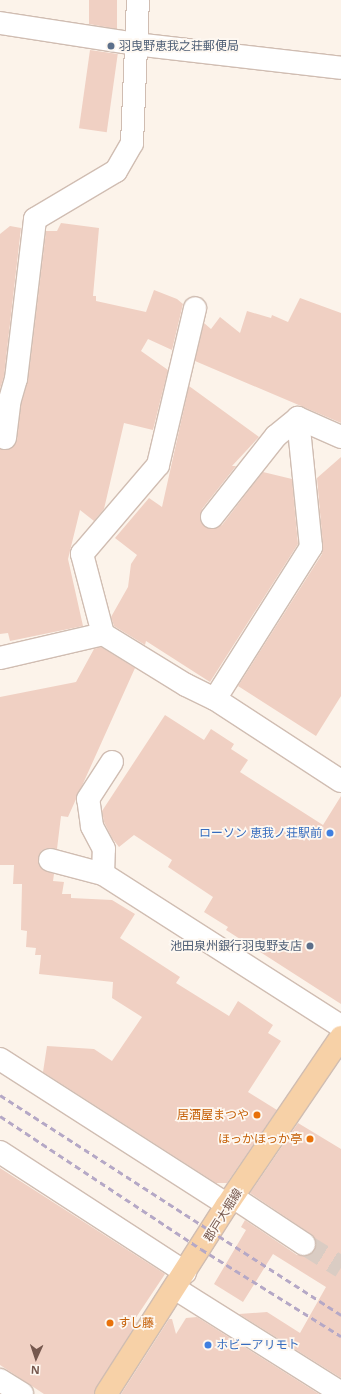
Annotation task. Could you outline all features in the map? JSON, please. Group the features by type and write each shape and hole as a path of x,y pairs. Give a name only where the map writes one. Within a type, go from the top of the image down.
{"main road":[{"name":"郡戸大堀線","path":"106,1394 181,1280 230,1201 341,1037"}],"street":[{"path":"5,438 9,403 16,379 35,219 116,171 132,143 138,0"},
{"path":"0,23 136,44 341,68"},
{"path":"195,308 158,465 82,554 103,634 186,685 215,699 341,781"},
{"path":"298,418 341,437"},
{"path":"212,517 276,436 298,418"},
{"path":"215,699 311,547 298,418"},
{"path":"0,658 103,634"},
{"path":"103,874 104,849 92,826 88,799 112,762"},
{"path":"50,860 103,874 341,1026"},
{"path":"0,1059 230,1201 304,1244"},
{"path":"0,1152 341,1393"},
{"path":"0,1380 22,1394"}],"building":[{"path":"89,0 117,0 117,29 89,24"},
{"path":"90,50 118,54 107,132 79,128"},
{"path":"61,223 99,228 93,296 96,296 96,301 146,312 154,290 177,299 183,304 172,350 148,339 141,351 168,370 153,430 124,423 104,509 94,521 80,510 68,559 83,626 10,641 8,633 0,634 0,449 10,449 17,440 21,405 28,380 46,231 57,231"},
{"path":"10,226 21,228 4,376 0,389 0,234"},
{"path":"300,298 341,313 341,423 195,361 204,323 211,329 220,317 240,333 247,311 271,318 272,315 288,322"},
{"path":"189,386 259,437 232,466 236,466 202,509 201,522 210,529 222,525 263,472 292,479 298,544 210,682 146,641 145,645 114,626 111,617 128,587 131,564 137,555 115,538 149,498 162,507"},
{"path":"341,457 341,696 316,736 238,686 322,554 323,546 317,478"},
{"path":"101,647 135,668 68,817 61,816 57,849 47,848 41,851 38,863 42,869 54,874 53,881 64,882 62,894 71,894 71,898 112,900 135,914 120,938 180,977 176,983 229,1016 238,1001 273,1025 268,1033 281,1041 248,1092 277,1110 227,1183 216,1183 43,1072 47,1046 94,1049 112,1061 142,1017 112,998 113,982 39,974 41,955 35,955 36,948 26,947 27,931 21,930 22,884 13,884 14,865 0,865 0,697 76,682 94,649"},
{"path":"165,715 204,740 211,729 234,744 231,749 248,760 240,772 323,825 341,796 341,1004 226,930 228,927 204,912 213,897 168,867 172,860 134,835 119,847 112,838 104,822 102,811"},
{"path":"298,1123 341,1149 341,1378 239,1314 267,1312 300,1333 326,1287 273,1254 243,1302 214,1284 246,1230 241,1227 245,1220 297,1255 309,1255 315,1251 316,1244 311,1234 250,1193"},
{"path":"0,1168 165,1274 133,1322 137,1322 94,1394 44,1394 0,1365"},
{"path":"197,1317 319,1394 121,1394 169,1319 172,1319 176,1334 186,1318"}],"tunnel":[{"path":"304,1244 341,1267"}],"railway":[{"path":"0,1095 341,1315"},
{"path":"0,1116 201,1249 341,1336"}],"place":[{"name":"羽曳野恵我之荘郵便局","path":"111,46"},
{"name":"ローソン 恵我ノ荘駅前","path":"330,833"},
{"name":"池田泉州銀行羽曳野支店","path":"310,946"},
{"name":"居酒屋まつや","path":"257,1115"},
{"name":"ほっかほっか亭","path":"310,1139"},
{"name":"すし藤","path":"110,1323"},
{"name":"ホビーアリモト","path":"208,1345"}]}
